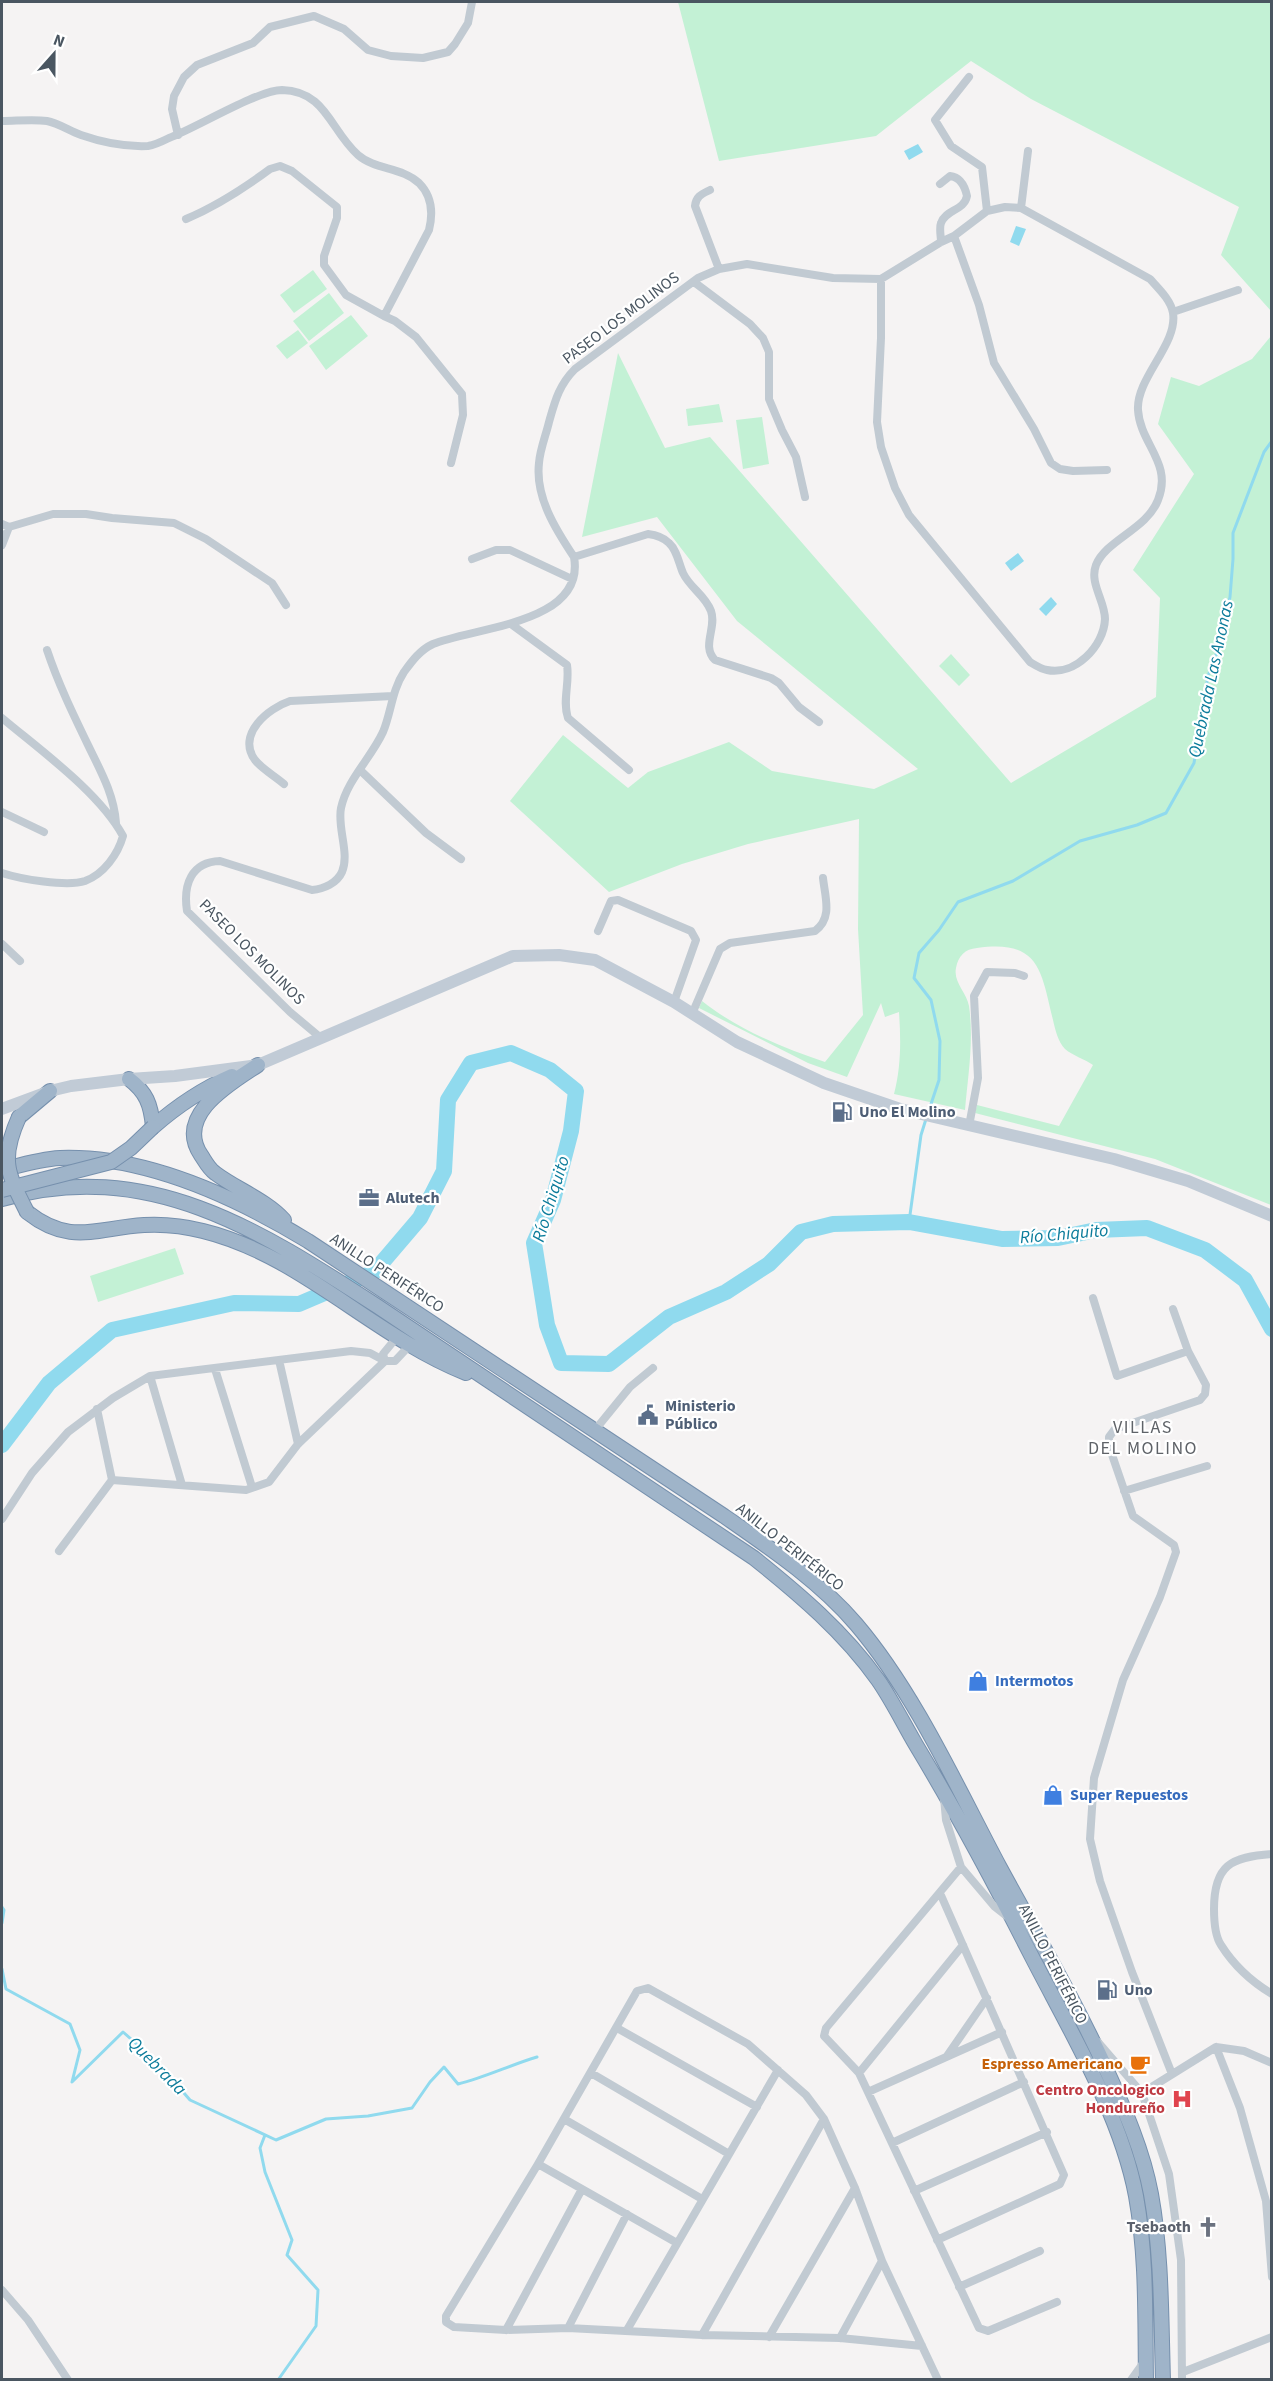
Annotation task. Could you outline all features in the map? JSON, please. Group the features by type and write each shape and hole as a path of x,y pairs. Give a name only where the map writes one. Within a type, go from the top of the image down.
{"highway":[{"path":"2,1190 111,1162 131,1148 177,1106 208,1086 258,1065"},
{"path":"258,1065 206,1104 195,1122 195,1147 212,1172 280,1215 298,1235"},
{"path":"129,1078 142,1089 149,1101 153,1127"},
{"path":"50,1091 20,1117 10,1136 7,1154 8,1175 27,1212 53,1229 71,1233 92,1233 146,1225 204,1231 255,1250 312,1280 410,1345 446,1365 493,1384"},
{"name":"ANILLO PERIFÉRICO","path":"2,1170 31,1162 60,1158 93,1160 166,1175 238,1203 298,1235 395,1297 770,1548 817,1585 855,1623 897,1679 926,1729 1090,2034 1138,2144 1151,2193 1160,2266 1163,2379"},
{"name":"ANILLO PERIFÉRICO","path":"2,1199 32,1191 66,1186 114,1189 166,1197 208,1210 240,1224 322,1270 754,1558 800,1595 837,1631 878,1680 944,1791 1014,1921 1103,2099 1124,2151 1136,2196 1146,2265 1146,2379"}],"main road":[{"path":"2,1109 50,1091 81,1084 129,1078 175,1076 258,1065 513,956 559,955 595,960 674,1002 737,1042 804,1074 913,1112 1114,1159 1188,1181 1272,1216"}],"street":[{"path":"178,135 172,109 174,96 184,77 197,65 253,43 270,27 314,16 344,30 368,51 391,56 423,58 448,52 455,44 468,23 472,2"},
{"path":"969,77 934,120 951,146 982,167 987,210"},
{"path":"2,121 47,121 84,136 118,144 150,146 253,99 280,90 301,93 320,104 341,138 360,157 405,174 420,184 429,198 432,215 429,230 384,316"},
{"path":"1021,208 1028,151"},
{"path":"186,219 210,209 242,190 270,169 280,166 287,168 337,207 337,218 324,256 326,269 346,295 395,321 416,337 462,394 462,415 451,463"},
{"path":"940,184 951,176 955,177 963,184 967,196 964,203 947,214 941,223 941,242"},
{"path":"711,190 695,200 695,206 719,269"},
{"path":"1005,207 1021,208 1150,279 1164,294 1173,312 1171,329 1162,352 1141,390 1138,409 1142,426 1161,466 1160,497 1153,513 1104,554 1096,566 1096,583 1105,617 1101,636 1081,662 1062,670 1047,670 1030,662 909,515 895,488 881,447 877,422 881,279 954,236 987,210 1005,207"},
{"path":"954,236 979,305 994,363 1034,429 1051,463 1060,469 1073,471 1107,470"},
{"name":"PASEO LOS MOLINOS","path":"321,1038 290,1012 187,911 186,886 192,875 211,861 220,861 312,890 323,889 334,882 342,872 344,856 340,825 341,808 346,792 382,734 400,678 415,657 433,644 511,624 538,613 563,598 569,590 572,579 575,566 574,557 546,507 541,488 539,463 556,394 564,380 575,369 694,282 719,269 747,264 833,278 881,279"},
{"path":"694,282 750,324 763,338 769,352 770,399 796,457 805,497"},
{"path":"1173,312 1238,290"},
{"path":"2,545 5,525 53,514 86,514 174,523 206,539 272,583 286,605"},
{"path":"574,557 648,534 660,536 672,545 683,574 691,586 704,598 712,612 713,626 708,649 710,655 715,660 771,678 779,683 799,707 819,722"},
{"path":"472,559 496,550 510,550 572,579"},
{"path":"511,624 567,665 569,676 565,710 568,718 629,770"},
{"path":"47,650 57,678 104,775 115,808 116,823"},
{"path":"284,784 255,760 250,749 250,738 256,725 267,713 278,705 290,701 393,696"},
{"path":"2,718 80,784 116,823 123,836 120,847 98,873 84,881 43,881 2,873"},
{"path":"360,770 426,833 461,859"},
{"path":"2,812 44,832"},
{"path":"692,1014 720,949 730,944 815,931 822,926 827,916 823,878"},
{"path":"598,931 612,901 618,900 691,931 696,940 674,1002"},
{"path":"2,944 20,961"},
{"path":"969,1126 978,1078 974,996 987,972 1016,973 1024,976"},
{"path":"1093,1298 1118,1376 1188,1351"},
{"path":"1172,2074 1117,1931 1100,1881 1090,1839 1094,1778 1123,1680 1160,1597 1176,1552 1174,1545 1133,1516 1108,1446 1109,1437 1115,1429 1200,1400 1205,1394 1206,1385 1188,1351 1173,1309"},
{"path":"385,1361 383,1354 397,1337"},
{"path":"2,1519 32,1473 68,1432 97,1408 150,1376 351,1351 370,1353 385,1361 395,1361 410,1345"},
{"path":"279,1360 298,1444"},
{"path":"112,1480 246,1490 269,1482 298,1444 385,1361"},
{"path":"595,1430 630,1387 653,1368"},
{"path":"215,1369 252,1487"},
{"path":"150,1376 182,1485"},
{"path":"58,1551 112,1480 97,1408"},
{"path":"1124,1491 1207,1466"},
{"path":"944,1791 945,1821 961,1866 994,1906 1014,1921"},
{"path":"1272,1854 1247,1856 1227,1865 1217,1878 1214,1893 1214,1917 1219,1944 1256,1984 1272,1994"},
{"path":"961,1866 825,2030 825,2039 859,2073 976,2326 985,2331 1058,2302"},
{"path":"937,2240 1062,2182 1064,2171 940,1893"},
{"path":"859,2073 963,1945"},
{"path":"922,2346 840,2338 702,2335 568,2328 506,2330 454,2327 446,2322 446,2316 538,2164 637,1991 648,1988 748,2044 806,2095 824,2119 855,2188 882,2261 938,2379"},
{"path":"947,2057 987,1998"},
{"path":"617,2028 757,2107"},
{"path":"868,2092 1002,2032"},
{"path":"1090,2034 1142,2093 1169,2174 1181,2260 1183,2376 1272,2337"},
{"path":"1142,2093 1216,2047 1244,2051 1272,2063"},
{"path":"1216,2047 1240,2108 1266,2201 1272,2277"},
{"path":"627,2330 778,2070"},
{"path":"591,2073 729,2154"},
{"path":"892,2143 1024,2082"},
{"path":"564,2119 702,2199"},
{"path":"702,2335 824,2119"},
{"path":"914,2191 1047,2132"},
{"path":"538,2164 677,2243"},
{"path":"770,2337 855,2188"},
{"path":"506,2330 582,2189"},
{"path":"568,2328 627,2214"},
{"path":"959,2287 1040,2251"},
{"path":"840,2338 882,2261"},
{"path":"2,2290 28,2320 68,2379"},
{"path":"1131,2379 1146,2358"}],"green space":[{"path":"678,2 1271,2 1271,311 1221,255 1239,207 1031,99 971,61 876,136 719,161"},
{"path":"313,270 327,289 294,313 280,295"},
{"path":"329,293 344,313 309,341 293,321"},
{"path":"351,315 368,336 326,370 309,346"},
{"path":"298,330 308,343 287,359 276,346"},
{"path":"1271,336 1271,1205 1155,1159 975,1113 977,1105 1059,1126 1093,1065 1065,1049 1056,1031 1040,973 1026,954 1014,949 998,946 969,950 960,957 957,964 956,978 968,1001 971,1032 965,1110 894,1094 900,1054 899,1012 885,1017 881,1003 847,1077 808,1063 699,1008 702,1001 761,1037 825,1062 863,1015 858,929 859,819 748,844 682,864 609,892 510,801 563,735 628,788 648,772 729,742 772,771 874,789 918,769 737,621 657,517 582,537 618,353 665,448 710,437 1011,783 1156,697 1160,598 1133,570 1194,474 1158,424 1171,377 1199,386 1252,359"},
{"path":"719,404 723,422 688,426 686,409"},
{"path":"762,417 769,464 743,469 736,420"},
{"path":"951,654 970,675 959,686 939,666"},
{"path":"175,1248 184,1274 98,1302 90,1276"}],"water":[{"path":"918,144 923,152 909,160 904,151"},
{"path":"1016,226 1026,229 1019,246 1010,242"},
{"path":"1018,553 1024,561 1011,571 1005,563"},
{"path":"1051,597 1057,604 1046,616 1039,609"}],"waterway":[{"name":"Quebrada Las Anonas","path":"928,1113 939,1080 940,1041 931,1000 914,978 919,953 939,930 958,902 1013,881 1080,841 1137,825 1166,813 1194,763 1208,676 1220,644 1230,597 1233,533 1264,452 1272,441"},
{"name":"Río Chiquito","path":"2,1445 49,1383 112,1330 234,1303 299,1304 374,1272 420,1218 444,1171 448,1100 471,1063 511,1053 550,1070 576,1091 571,1131 553,1200 534,1243 547,1325 561,1363 609,1364 669,1317 726,1292 769,1264 801,1232 833,1224 909,1222 1002,1239 1058,1238 1096,1230 1147,1228 1205,1250 1245,1280 1272,1329"},
{"name":"Quebrada Las Anonas","path":"909,1222 921,1135 926,1119"},
{"name":"Quebrada","path":"2,1907 4,1910 2,1923"},
{"name":"Quebrada","path":"2,1969 6,1989 70,2024 80,2050 72,2082 123,2032 158,2063 190,2100 276,2140 326,2119 368,2116 412,2108 430,2082 444,2067 458,2084 537,2057"},
{"name":"Quebrada","path":"265,2135 260,2148 265,2172 292,2240 287,2255 318,2290 316,2326 278,2380"}],"place":[{"name":"Uno El Molino","path":"842,1112"},
{"name":"Alutech","path":"369,1198"},
{"name":"Ministerio Público","path":"648,1415"},
{"name":"Intermotos","path":"978,1681"},
{"name":"Super Repuestos","path":"1053,1795"},
{"name":"Uno","path":"1107,1990"},
{"name":"Espresso Americano","path":"1140,2064"},
{"name":"Centro Oncologico Hondureño","path":"1182,2099"},
{"name":"Tsebaoth","path":"1208,2227"}],"district":[{"name":"VILLAS DEL MOLINO","path":"1143,1437"}]}
